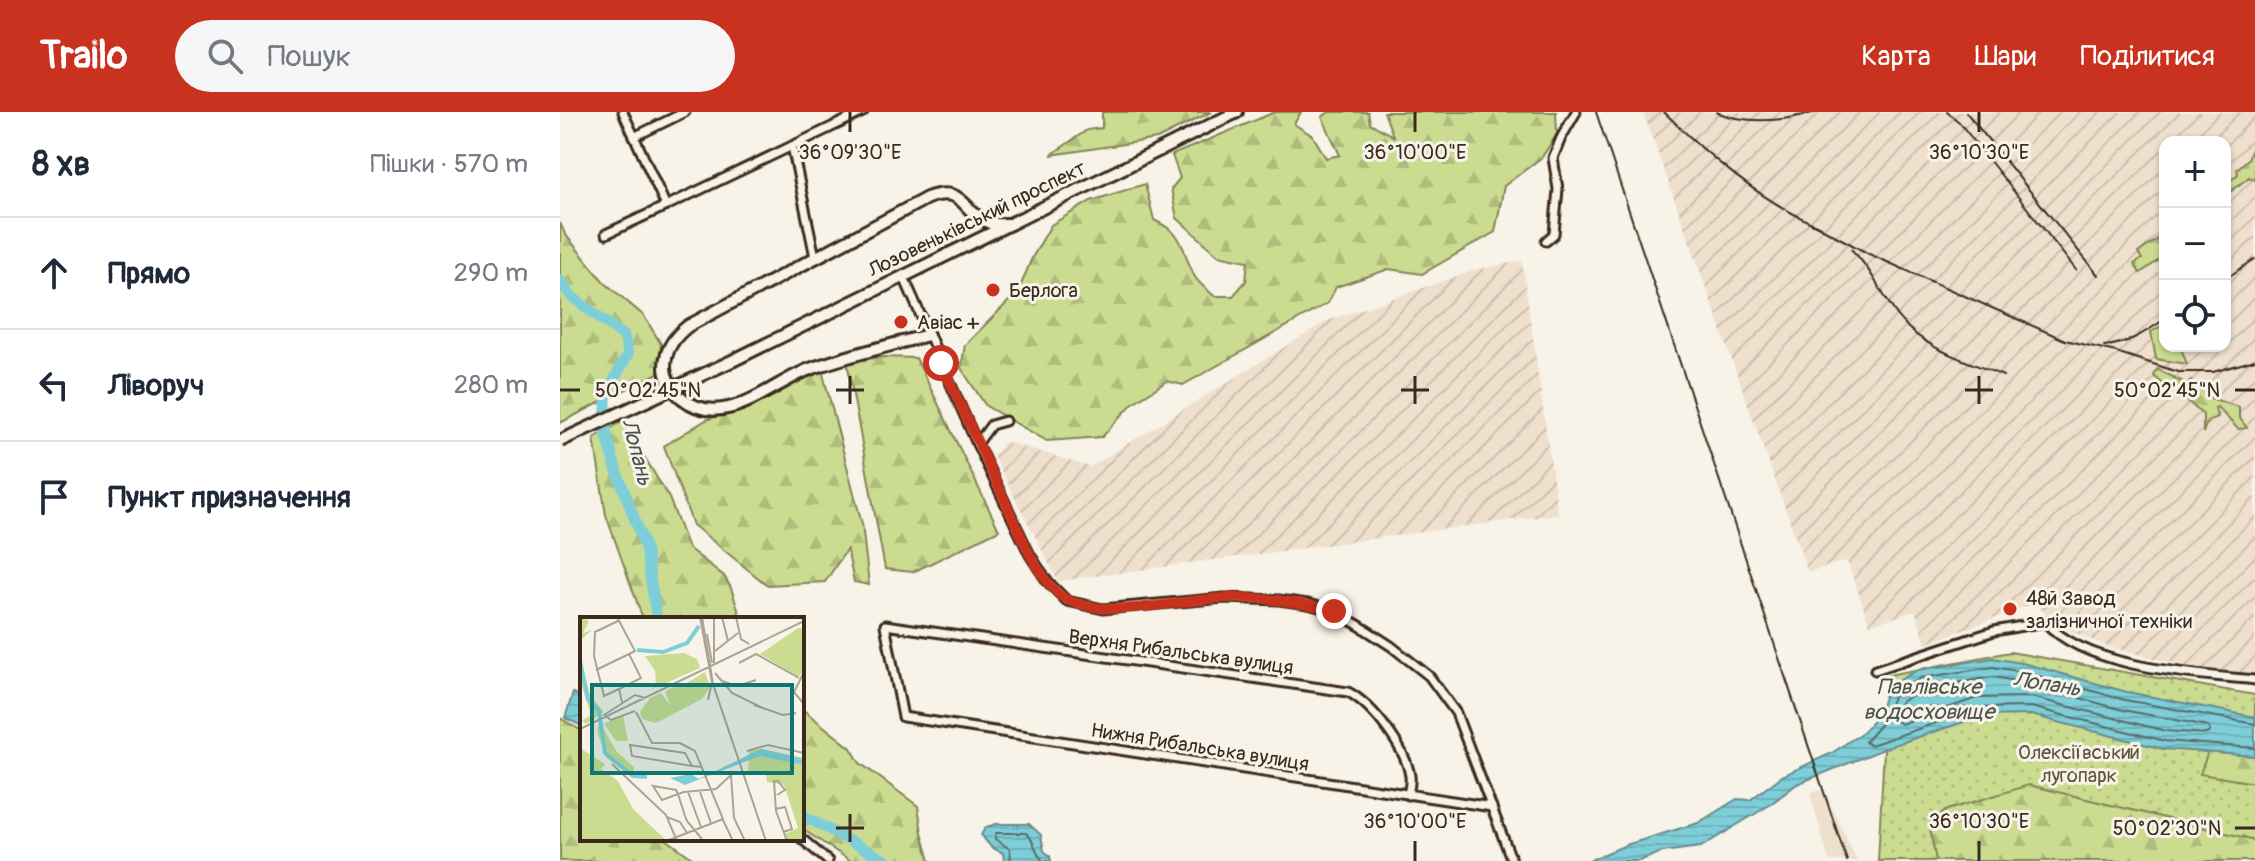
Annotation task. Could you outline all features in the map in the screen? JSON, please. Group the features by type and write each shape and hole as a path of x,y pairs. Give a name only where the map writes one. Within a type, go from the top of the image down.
{"highway":[{"name":"Лозовеньківський проспект","path":"560,441 734,360 1237,112"},
{"path":"928,335 807,370 724,410 692,405 665,378 666,355 682,330 927,198 942,193 961,199 990,223 1010,224"}],"street":[{"path":"623,112 666,206"},
{"path":"634,137 685,112"},
{"path":"606,234 863,112"},
{"path":"1546,241 1554,234 1558,189 1553,158 1576,112"},
{"path":"792,146 815,257"},
{"path":"903,275 977,444 1030,555 1047,581 1067,601 1103,609 1224,598 1279,600 1334,611 1391,646 1429,676 1456,713 1512,861"},
{"path":"977,444 991,425 1005,421"},
{"path":"1875,670 1994,631 2045,622 2070,641 2103,655 2180,673 2255,680"},
{"name":"Нижня Рибальська вулиця","path":"885,625 903,717 1492,807"},
{"name":"Верхня Рибальська вулиця","path":"885,625 1348,692 1359,697 1384,724 1410,773 1408,795"},
{"path":"804,841 828,861"}],"shaded area":[{"path":"1643,112 2255,112 2255,674 2194,668 2105,646 2057,625 2035,603 1926,644 1915,611 1870,625 1847,561 1808,572"},
{"path":"1522,261 1558,514 1058,581 993,456 1005,441 1090,467 1327,321 1478,269"},
{"path":"1824,789 1858,861 1829,861 1810,793"}],"green space":[{"path":"1102,112 1211,112 1157,139 1051,155 1087,130 1102,128"},
{"path":"1275,112 1301,112 1294,124 1313,136 1326,158 1340,155 1322,117 1329,112 1368,112 1370,123 1393,136 1384,112 1556,112 1557,134 1542,157 1504,186 1495,232 1422,274 1389,269 1336,287 1328,303 1183,385 1167,381 1133,403 1102,437 1047,441 986,406 961,368 965,345 1018,292 1032,258 1051,225 1091,201 1145,184 1154,220 1178,238 1197,280 1214,296 1233,296 1246,281 1248,261 1218,255 1177,218 1171,189 1180,178 1172,155"},
{"path":"2255,142 2255,180 2249,177 2231,191 2231,180 2248,159"},
{"path":"560,223 565,234 604,282 644,316 661,344 658,373 560,423"},
{"path":"2159,238 2159,260 2140,273 2134,264 2142,259 2138,253"},
{"path":"2159,327 2159,352 2182,352 2187,364 2156,359 2151,332"},
{"path":"882,357 916,358 999,530 913,572 885,569 847,362"},
{"path":"2157,369 2187,384 2190,381 2200,390 2206,387 2210,398 2239,407 2239,417 2247,428 2238,429 2217,407 2217,417 2207,421 2203,433 2203,415 2154,376"},
{"path":"822,370 862,524 869,585 854,582 847,549 825,582 767,585 693,525 664,446 706,420 765,400"},
{"path":"623,421 669,498 688,548 724,576 740,617 642,617 606,515 594,438"},
{"name":"Олексіївський лугопарк","path":"2010,652 2255,695 2255,861 2026,846 1934,861 1878,861 1888,675"},
{"path":"804,711 851,748 860,763 918,806 930,861 851,861 804,830"},
{"path":"560,718 580,730 580,841 669,841 696,861 560,861"},
{"path":"2208,752 2255,756 2255,783 2200,774"},
{"path":"2029,785 2255,840 2255,861 1936,861 1929,823 1947,810"}],"water":[{"name":"Павлівське водосховище","path":"1993,658 2127,692 2255,717 2255,756 2163,749 2031,715 1982,716 1891,746 1797,784 1768,806 1701,847 1662,852 1639,861 1588,861 1626,845 1698,823 1737,799 1750,800 1782,776 1832,753 1864,731 1878,715 1886,691 1918,670"},
{"path":"573,693 580,696 580,725 565,718"},
{"path":"1029,824 1041,835 1044,851 1051,861 1004,861 1003,853 991,847 981,835 986,827"}],"waterway":[{"name":"Лопань","path":"560,280 571,296 624,336 628,354 606,395 606,432 616,469 645,547 657,617"},
{"name":"Лопань","path":"804,816 887,861"}],"railway":[{"path":"1596,112 1847,861"},
{"path":"1664,112 1737,177 1777,204 1820,227"},
{"path":"1716,112 1741,119 1766,120 1816,112"},
{"path":"1947,112 1959,122 2076,270"},
{"path":"1966,112 2098,275"},
{"path":"1812,223 1869,254 2065,340 2178,372 2213,372 2255,360"},
{"path":"1851,249 1911,330 1948,354 2003,376"},
{"path":"2231,275 2255,259"},
{"path":"2104,346 2128,340 2159,323"}],"place":[{"name":"Берлога","path":"993,290"},
{"name":"Авiас +","path":"901,322"},
{"name":"48й Завод залізничної техніки","path":"2010,609"}],"route":[{"path":"941,363 1030,555 1047,581 1067,601 1103,609 1224,598 1279,600 1334,611"}]}
